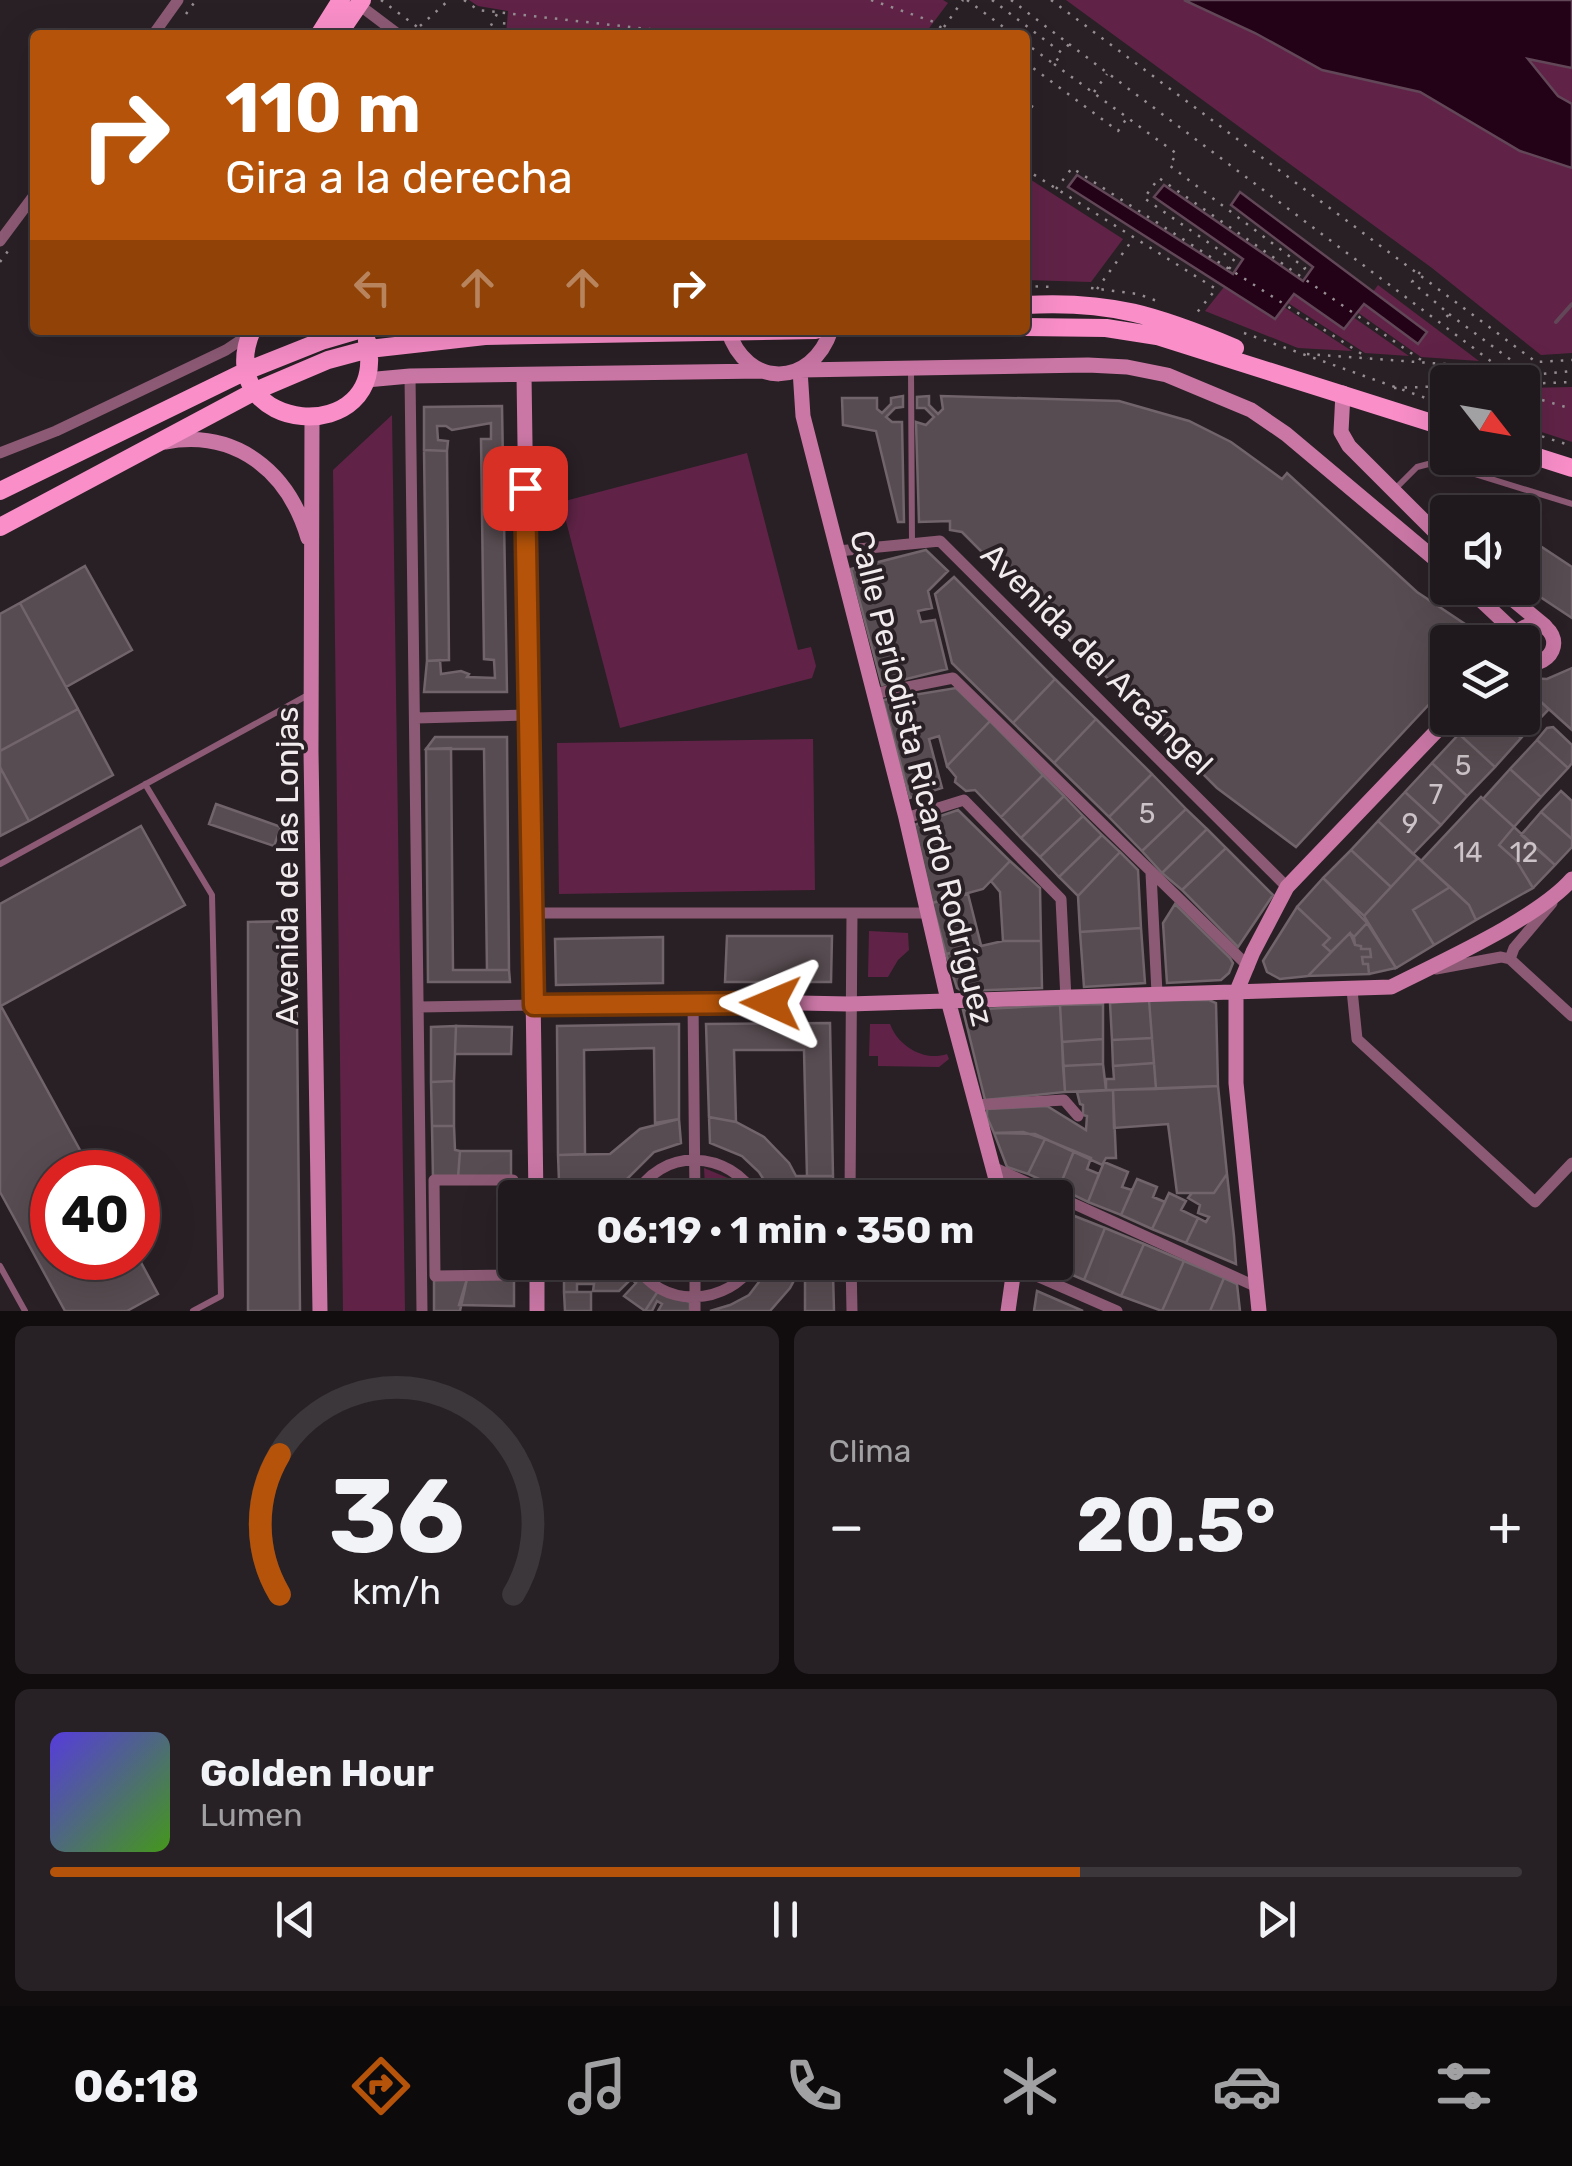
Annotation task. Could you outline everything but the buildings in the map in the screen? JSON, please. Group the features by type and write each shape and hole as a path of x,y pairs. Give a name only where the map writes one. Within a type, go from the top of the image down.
{"main road":[{"path":"323,30 354,1"},
{"path":"340,30 354,1"},
{"path":"1030,304 1131,310 1192,330 1337,391"},
{"path":"1030,328 1092,328 1144,334 1430,422"},
{"path":"251,335 246,372 255,391 279,412 312,420 338,412 366,380 369,349 363,335"},
{"path":"0,490 246,372 342,335"},
{"path":"0,527 255,391 328,360 369,349 470,336 522,335"},
{"path":"1540,458 1572,468"}],"street":[{"path":"156,30 178,0"},
{"path":"354,1 389,30"},
{"path":"0,242 30,201"},
{"path":"0,453 56,432 226,350 247,335"},
{"path":"729,335 735,350 762,371"},
{"path":"366,380 524,374 788,374 815,360 829,335"},
{"path":"800,370 1108,366 1167,375 1250,410 1286,434 1430,555"},
{"name":"Calle Periodista Ricardo Rodríguez","path":"800,370 803,416 906,818 948,1000 997,1180"},
{"path":"524,374 536,1180"},
{"path":"410,376 419,1006 427,1186 428,1273 422,1311"},
{"path":"1337,391 1344,440 1430,527"},
{"name":"Avenida de las Lonjas","path":"312,420 311,735 320,1311"},
{"path":"156,444 207,439 248,454 272,474 290,497 312,553"},
{"name":"Avenida del Arcángel","path":"838,551 940,541 1288,887"},
{"path":"1484,605 1502,625"},
{"path":"1520,605 1545,626 1555,641 1572,644"},
{"path":"1540,625 1545,626"},
{"path":"1540,661 1548,658 1555,641"},
{"path":"872,694 953,678 1249,966"},
{"path":"416,718 528,715"},
{"path":"1259,1311 1236,1083 1236,993 1252,952 1288,887 1433,735"},
{"path":"906,818 964,800 1062,898 1066,999"},
{"path":"1151,872 1156,993"},
{"path":"419,1006 849,1004 1391,987 1518,918 1568,883"},
{"path":"1510,959 1514,948 1568,883"},
{"path":"532,913 926,913"},
{"path":"850,1180 852,913"},
{"path":"1421,972 1501,956 1510,959 1572,1016"},
{"path":"1352,990 1357,1039 1535,1202 1572,1164"},
{"path":"693,1002 695,1180"},
{"path":"975,1105 1064,1100 1078,1116"},
{"path":"648,1180 654,1172 674,1162 696,1159 716,1162 735,1171 742,1180"},
{"path":"995,1168 1257,1287"},
{"path":"427,1186 498,1186"},
{"path":"428,1273 498,1272"},
{"path":"537,1280 537,1311"},
{"path":"650,1280 695,1305 740,1280"},
{"path":"851,1280 852,1311"},
{"path":"1008,1311 1013,1280"},
{"path":"1048,1280 1117,1311"}],"lane":[{"path":"911,369 912,544"},
{"path":"1393,490 1417,466 1436,462 1572,504"},
{"path":"0,864 313,692"},
{"path":"145,784 212,894 221,1296 193,1311"},
{"path":"0,1266 25,1311"}],"path":[{"path":"381,0 421,30"},
{"path":"418,28 449,0"},
{"path":"464,0 478,10 655,30"},
{"path":"871,0 943,28 965,0 1007,30"},
{"path":"992,0 1062,53"},
{"path":"1010,0 1500,368 1300,354"},
{"path":"1051,0 1536,362 1572,360"},
{"path":"489,30 498,13"},
{"path":"504,30 506,14"},
{"path":"1054,64 1070,44"},
{"path":"1030,51 1032,48 1177,154 1169,165 1305,268 1299,276"},
{"path":"1030,64 1118,131 1127,118"},
{"path":"1093,93 1108,73"},
{"path":"1056,189 1072,168 1368,358"},
{"path":"1030,172 1216,289 1195,315"},
{"path":"1231,270 1235,260 1144,198 1159,178 1424,362"},
{"path":"1096,289 1134,238"},
{"path":"1420,272 1412,282 1518,365"},
{"path":"1441,323 1448,314"},
{"path":"1540,373 1572,370"},
{"path":"1540,384 1572,382"},
{"path":"1430,387 1390,388 1430,400"},
{"path":"1540,399 1572,409"},
{"path":"1540,436 1572,446"}],"shaded area":[{"path":"469,0 948,3 928,30 506,30 508,11 478,6"},
{"path":"1066,0 1184,0 1322,70 1420,92 1520,151 1572,168 1572,353 1541,355 1432,268"},
{"path":"1184,0 1572,0 1572,68 1528,59 1558,96 1572,104 1572,168 1520,151 1420,92 1322,70"},
{"path":"1527,58 1572,68 1572,104 1558,97"},
{"path":"1077,175 1233,274 1243,259 1154,197 1164,185 1303,281 1313,267 1231,205 1240,192 1427,332 1418,344 1364,304 1344,329 1294,294 1275,319 1068,187"},
{"path":"1030,179 1123,239 1091,282 1030,280"},
{"path":"1378,285 1479,361 1421,357 1357,312 1364,304 1418,344 1427,332 1373,292"},
{"path":"1224,287 1274,319 1284,307 1352,351 1298,348 1205,311"},
{"path":"1294,294 1344,329 1353,317 1409,356 1365,353 1288,303"},
{"path":"1572,387 1572,442 1540,432 1540,388"},
{"path":"392,415 405,1311 343,1311 333,470"},
{"path":"747,453 798,650 811,647 816,666 812,678 620,728 561,502"},
{"path":"813,739 815,890 559,894 557,743"},
{"path":"869,931 908,933 909,950 888,977 868,977"},
{"path":"870,1024 890,1024 899,1039 913,1050 930,1056 947,1054 949,1059 939,1067 878,1066 878,1056 869,1056"},
{"path":"704,1168 730,1180 705,1180"}],"waterway":[{"path":"1556,322 1572,304"}],"route":[{"path":"525,488 534,1005 771,1003"}]}
